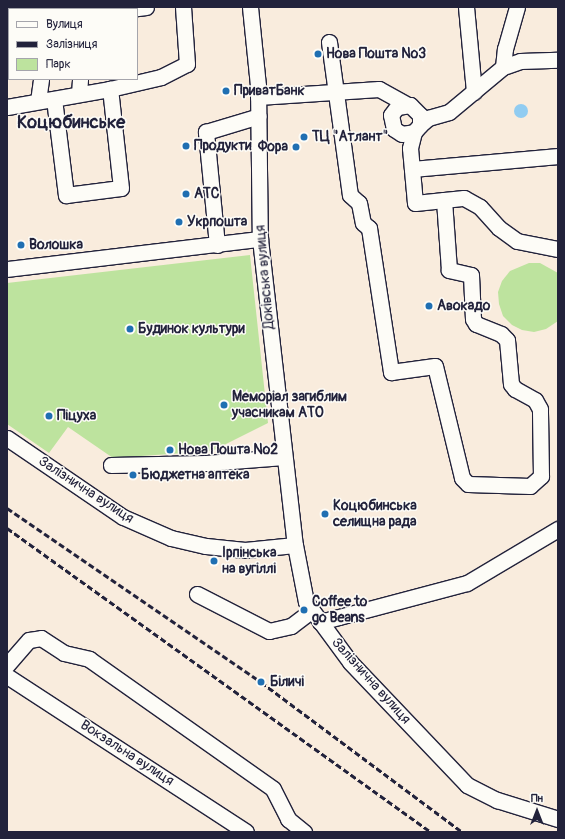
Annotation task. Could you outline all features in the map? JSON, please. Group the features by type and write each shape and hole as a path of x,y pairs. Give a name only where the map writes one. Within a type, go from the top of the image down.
{"street":[{"path":"7,107 54,99 79,86 110,89 161,77 187,64 183,7"},
{"name":"Доківська вулиця","path":"250,7 259,116 260,239 295,545"},
{"path":"466,7 474,92"},
{"path":"503,67 505,49 518,7"},
{"path":"329,42 350,195 359,203 362,223 369,228 391,372 435,366 462,478 468,484 530,486 541,476 540,409 535,400 515,389 511,384 507,340 501,334 476,324 473,319 471,275 449,270 444,200"},
{"path":"398,132 407,134 417,128 428,118 449,112 503,67 520,61 558,60"},
{"path":"38,101 41,80"},
{"path":"54,99 66,195 121,188 110,89"},
{"path":"258,96 379,89 410,106 420,115 410,148 415,203 464,198 480,207 499,228 517,241 558,249"},
{"path":"379,89 389,103 392,124 410,148"},
{"path":"391,115 397,107 410,106 449,112"},
{"path":"217,246 206,132 259,116"},
{"path":"412,169 558,156"},
{"path":"7,269 217,246 260,239"},
{"name":"Залізнична вулиця","path":"7,438 123,517 171,538 206,546 245,550 295,545 306,602 316,616 350,662 467,785 497,800 558,819"},
{"path":"111,465 206,463 284,457"},
{"path":"197,594 269,631 291,626 316,616 467,582 558,529"},
{"path":"7,665 29,640 41,638 64,654 88,659 273,789 288,819 304,832"},
{"name":"Вокзальна вулиця","path":"7,676 246,832"}],"green space":[{"path":"250,255 268,423 212,451 113,458 68,427 49,453 7,424 7,283"},
{"path":"529,263 540,263 558,273 558,321 546,329 534,332 522,330 512,325 503,316 499,304 498,292 502,281 510,271"}],"water":[{"path":"518,104 524,104 528,108 528,114 524,118 518,118 514,114 514,108"}],"railway":[{"path":"7,508 261,682 462,832"},
{"path":"7,528 431,832"}],"place":[{"name":"Нова Пошта №3","path":"318,54"},
{"name":"ПриватБанк","path":"226,91"},
{"name":"ТЦ \"Атлант\"","path":"304,137"},
{"name":"Продукти","path":"186,146"},
{"name":"Фора","path":"296,147"},
{"name":"АТС","path":"186,194"},
{"name":"Укрпошта","path":"179,222"},
{"name":"Волошка","path":"21,245"},
{"name":"Авокадо","path":"429,306"},
{"name":"Будинок культури","path":"130,329"},
{"name":"Меморіал загиблим учасникам АТО","path":"224,405"},
{"name":"Піцуха","path":"49,416"},
{"name":"Нова Пошта №2","path":"170,450"},
{"name":"Бюджетна аптека","path":"133,475"},
{"name":"Коцюбинська селищна рада","path":"325,514"},
{"name":"Ірпінська на вугіллі","path":"214,561"},
{"name":"Coffee to go Beans","path":"304,610"},
{"name":"Біличі","path":"261,682"}],"district":[{"name":"Коцюбинське","path":"71,123"}]}
